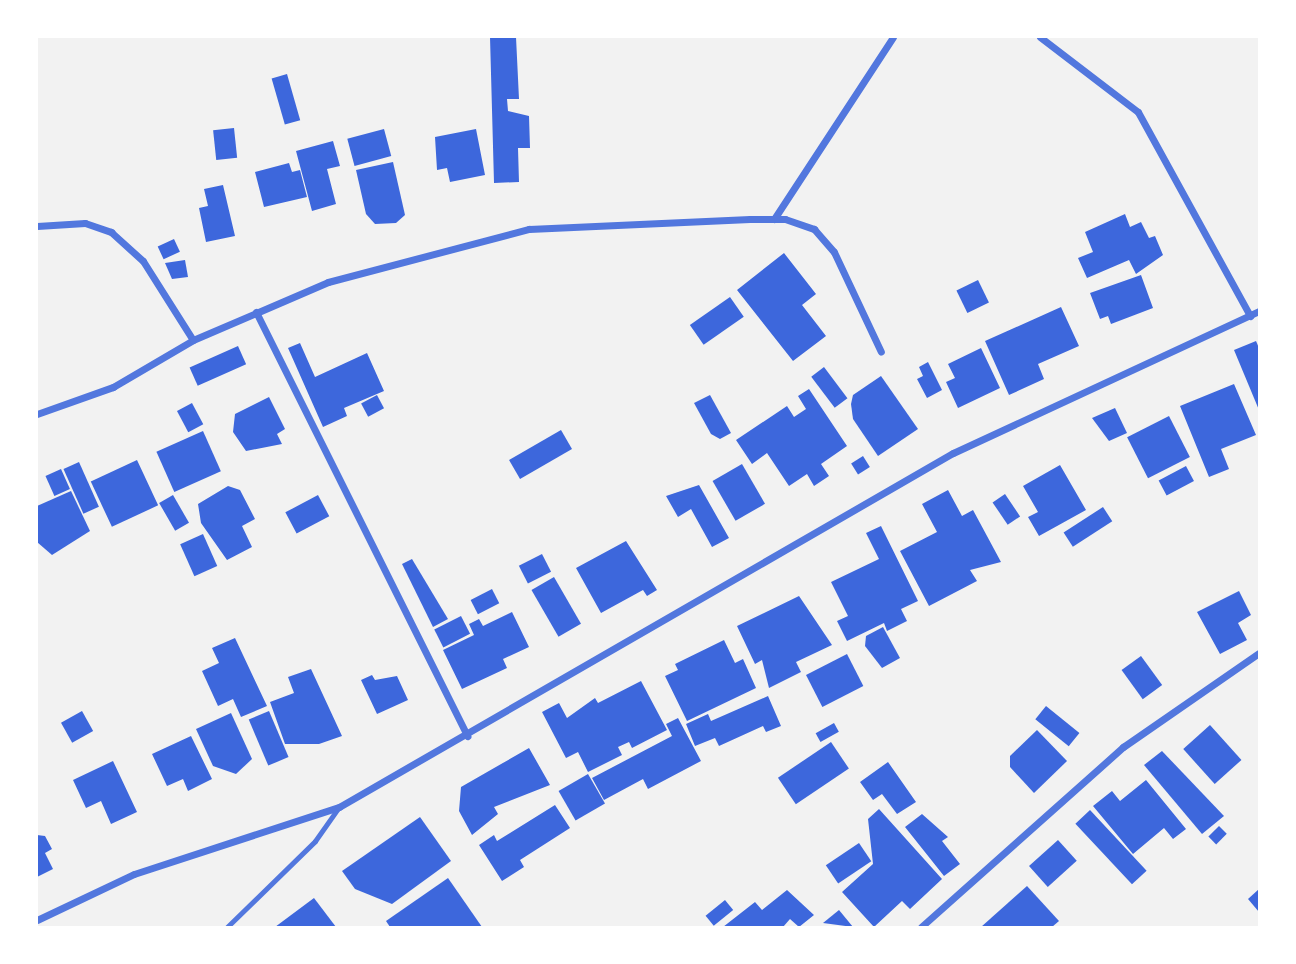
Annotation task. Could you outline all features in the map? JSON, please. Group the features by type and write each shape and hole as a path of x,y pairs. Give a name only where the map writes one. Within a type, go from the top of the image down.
{"street":[{"path":"774,219 893,37"},
{"path":"1040,37 1138,112 1250,316"},
{"path":"37,414 113,387 193,340 328,282 529,229 774,219 814,229 834,252 881,352"},
{"path":"37,226 85,223 111,232 143,261 193,340"},
{"path":"37,920 134,874 339,807 467,736 953,453 1259,311"},
{"path":"256,312 467,736"},
{"path":"920,927 1123,747 1259,653"}],"lane":[{"path":"227,927 315,841 339,807"}],"building":[{"path":"490,37 516,37 519,99 507,99 508,111 529,116 530,148 518,148 519,182 494,183"},
{"path":"287,74 300,120 285,125 272,78"},
{"path":"234,128 237,158 216,160 213,130"},
{"path":"384,129 391,156 355,166 347,139"},
{"path":"476,129 485,175 450,182 447,168 437,170 435,137"},
{"path":"333,141 340,166 327,169 336,204 312,211 296,151"},
{"path":"393,162 405,215 396,223 375,224 366,214 356,170"},
{"path":"289,163 292,172 300,170 307,197 264,207 255,172"},
{"path":"223,185 235,236 206,242 199,208 208,206 204,189"},
{"path":"1125,214 1130,227 1141,222 1149,238 1155,236 1163,255 1136,274 1129,260 1087,278 1078,258 1093,252 1085,232"},
{"path":"174,239 180,252 164,259 158,247"},
{"path":"784,253 816,294 802,305 826,336 793,361 737,290"},
{"path":"185,260 188,277 172,279 165,263"},
{"path":"1141,275 1153,308 1111,324 1108,316 1100,319 1090,293"},
{"path":"978,280 989,302 967,313 956,291"},
{"path":"730,297 744,317 704,345 690,325"},
{"path":"1061,307 1079,346 1038,364 1044,379 1009,395 985,341"},
{"path":"1256,341 1259,348 1259,410 1234,350"},
{"path":"300,343 315,377 367,353 384,391 344,408 347,416 323,427 288,348"},
{"path":"238,346 246,364 198,386 190,368"},
{"path":"981,348 1000,388 958,408 946,382 955,378 948,364"},
{"path":"928,362 942,390 927,398 917,379 923,376 919,367"},
{"path":"824,367 847,398 835,408 811,377"},
{"path":"881,376 918,429 878,456 853,419 851,404 853,395"},
{"path":"1234,384 1256,435 1221,449 1229,469 1209,477 1180,406"},
{"path":"809,389 847,446 821,464 829,476 814,486 807,474 789,486 767,453 752,464 736,440 787,406 794,417 806,409 798,396"},
{"path":"377,395 384,408 368,417 361,403"},
{"path":"710,395 731,433 720,439 711,434 694,403"},
{"path":"269,397 285,429 277,434 282,444 246,451 233,432 235,414"},
{"path":"192,403 203,424 188,432 177,411"},
{"path":"1115,408 1127,433 1109,441 1092,418"},
{"path":"1169,416 1190,457 1148,478 1127,437"},
{"path":"561,430 572,449 520,479 509,460"},
{"path":"203,431 221,471 174,492 156,452"},
{"path":"863,456 870,467 858,474 851,463"},
{"path":"137,460 158,505 112,527 91,482"},
{"path":"79,462 99,507 83,514 63,469"},
{"path":"742,464 765,504 736,521 713,481"},
{"path":"1060,465 1086,510 1039,536 1028,517 1038,512 1023,486"},
{"path":"1186,466 1194,481 1167,496 1159,481"},
{"path":"61,469 70,489 54,496 45,476"},
{"path":"699,485 729,538 712,547 691,509 678,517 666,496"},
{"path":"228,486 240,490 255,519 242,526 252,547 227,560 201,523 198,504"},
{"path":"948,490 962,516 973,510 1001,562 970,570 977,581 929,606 900,551 937,532 922,504"},
{"path":"71,491 90,531 52,555 37,542 37,506"},
{"path":"1005,494 1020,516 1008,525 993,502"},
{"path":"173,495 189,523 175,531 159,503"},
{"path":"318,495 329,516 297,534 285,512"},
{"path":"1103,507 1112,521 1073,547 1064,533"},
{"path":"881,526 918,601 901,609 907,621 887,631 884,623 847,641 837,621 848,616 831,582 879,559 866,533"},
{"path":"203,534 217,566 194,576 180,544"},
{"path":"626,541 657,590 647,596 643,590 601,613 576,568"},
{"path":"542,554 551,572 528,584 519,566"},
{"path":"412,559 448,619 433,627 402,564"},
{"path":"554,577 581,624 558,637 531,590"},
{"path":"492,589 499,603 478,614 471,600"},
{"path":"1239,591 1251,615 1238,623 1247,640 1220,654 1197,612"},
{"path":"799,596 832,645 796,662 801,672 769,688 762,660 755,664 737,626"},
{"path":"512,612 529,647 503,659 507,668 462,689 443,650 474,635 469,624 479,619 483,626"},
{"path":"461,616 470,634 443,647 434,630"},
{"path":"883,627 900,658 882,668 865,646 866,636"},
{"path":"235,638 267,706 241,717 233,699 218,706 202,671 219,663 212,648"},
{"path":"724,640 735,663 743,659 756,688 687,721 665,676 678,670 675,664"},
{"path":"847,654 863,686 822,707 806,675"},
{"path":"1141,656 1162,685 1143,699 1122,670"},
{"path":"311,669 342,736 319,744 285,744 270,702 294,693 288,677"},
{"path":"372,675 375,680 397,676 408,700 377,714 361,680"},
{"path":"641,681 667,730 632,748 629,742 618,747 622,755 588,772 578,752 566,758 542,712 559,703 567,718 595,698 598,703"},
{"path":"768,696 781,726 766,732 763,726 719,746 715,738 695,746 686,724 708,714 711,721"},
{"path":"1046,706 1079,733 1069,746 1035,719"},
{"path":"82,711 93,731 72,743 61,723"},
{"path":"269,711 289,757 268,766 249,720"},
{"path":"231,713 252,759 236,774 213,766 196,729"},
{"path":"678,718 701,761 648,789 643,779 604,800 592,778 672,736 666,724"},
{"path":"834,723 839,732 820,742 816,733"},
{"path":"1210,725 1241,760 1215,784 1183,749"},
{"path":"1037,730 1067,761 1034,793 1010,767 1010,756"},
{"path":"191,736 212,779 188,791 183,779 167,786 152,754"},
{"path":"831,742 849,769 796,804 778,778"},
{"path":"529,748 550,785 494,807 498,814 472,835 459,811 461,787"},
{"path":"1162,751 1224,816 1202,834 1144,765"},
{"path":"113,761 137,812 111,824 101,801 86,808 73,780"},
{"path":"888,762 916,802 897,814 882,794 873,800 860,782"},
{"path":"588,774 605,803 576,820 559,791"},
{"path":"1146,780 1186,829 1173,839 1164,828 1133,854 1093,806 1112,791 1120,801"},
{"path":"555,805 570,828 520,860 524,867 502,881 479,845 494,835 497,841"},
{"path":"879,809 942,879 910,909 902,901 874,927 842,892 873,864 868,819"},
{"path":"1090,810 1147,871 1132,884 1075,824"},
{"path":"922,814 948,837 942,841 960,864 944,876 905,827"},
{"path":"420,817 451,861 392,904 355,889 342,871"},
{"path":"1219,826 1227,834 1216,844 1208,837"},
{"path":"37,835 45,836 52,849 45,853 53,869 37,877"},
{"path":"1058,840 1077,861 1048,887 1029,866"},
{"path":"859,843 871,861 838,884 826,865"},
{"path":"448,878 482,927 390,927 386,921"},
{"path":"1027,886 1059,921 1052,927 981,927"},
{"path":"1259,889 1259,912 1248,899"},
{"path":"787,890 814,915 799,927 790,919 783,927 723,927 755,902 762,910"},
{"path":"314,898 336,927 275,927"},
{"path":"725,900 733,910 714,926 706,916"},
{"path":"839,910 853,927 823,923"}]}
